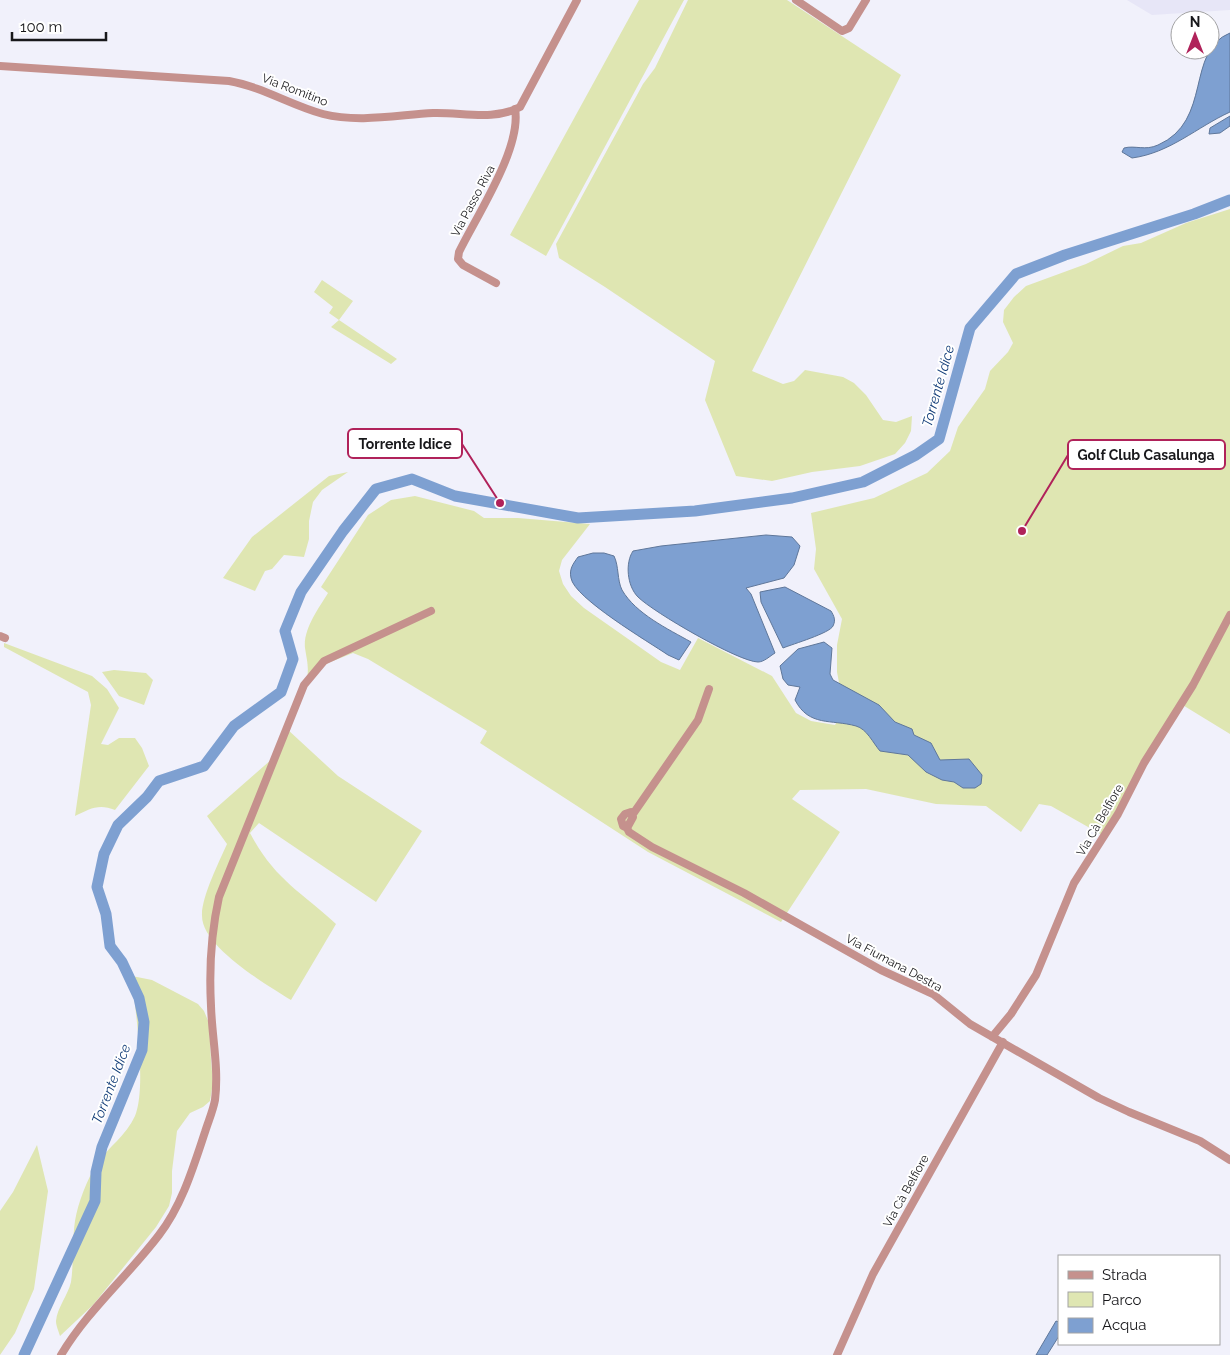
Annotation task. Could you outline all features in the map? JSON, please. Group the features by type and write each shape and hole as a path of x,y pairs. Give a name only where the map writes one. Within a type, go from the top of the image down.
{"street":[{"path":"516,109 525,97 577,0"},
{"path":"796,0 842,30 850,28 866,0"},
{"name":"Via Romitino","path":"0,66 229,81 257,87 305,108 338,117 376,118 436,113 488,114 516,109"},
{"name":"Via Passo Riva","path":"496,283 463,266 458,259 468,233 488,201 504,166 515,126 516,109"},
{"path":"61,1355 86,1318 169,1220 180,1200 202,1142 214,1103 217,1079 211,1007 210,964 215,915 245,830 272,771 304,685 324,662 431,611"},
{"name":"Via Cà Belfiore","path":"992,1037 1016,1007 1036,975 1074,884 1118,814 1144,763 1193,685 1230,615"},
{"name":"Via Fiumana Destra","path":"709,689 698,720 633,814 632,821 627,828 628,832 652,847 744,893 882,970 922,988 992,1037 1100,1098 1200,1141 1230,1160"},
{"name":"Via Cà Belfiore","path":"837,1355 874,1274 896,1232 1003,1042"}],"shaded area":[{"path":"1127,0 1230,0 1230,10 1170,10 1170,14 1152,15"}],"green space":[{"path":"639,0 684,0 546,256 510,235"},
{"path":"688,0 787,0 901,75 752,371 783,384 794,381 805,370 843,377 854,383 866,395 883,420 896,422 912,416 911,431 905,443 895,454 860,466 812,472 772,481 736,476 705,400 715,361 559,258 556,244 643,84 655,68"},
{"path":"1230,209 1230,734 1181,704 1104,836 1051,806 1039,804 1021,832 986,806 936,804 866,789 800,790 792,799 840,832 781,922 648,852 480,743 487,731 368,659 353,653 328,663 307,680 306,634 312,619 328,593 321,587 368,515 391,500 415,496 474,511 484,518 518,518 590,524 562,560 559,571 563,584 571,596 584,608 661,662 680,670 698,638 772,676 796,713 811,721 835,725 844,709 837,672 837,645 842,619 814,569 816,549 811,513 874,498 927,473 950,451 958,427 985,389 990,371 1008,352 1013,343 1003,322 1004,310 1026,286 1086,264 1123,246 1141,243 1186,223"},
{"path":"322,280 353,301 339,320 329,313 333,307 314,292"},
{"path":"339,320 397,359 391,364 331,327"},
{"path":"348,472 322,490 313,502 309,521 309,539 304,557 284,555 272,569 265,571 255,591 223,578 252,537 329,476"},
{"path":"4,643 92,676 107,689 119,708 101,744 108,745 119,738 135,738 142,748 149,766 115,810 99,807 75,816 91,705 88,692 4,647"},
{"path":"114,670 146,673 153,680 144,705 119,696 102,672"},
{"path":"287,729 338,776 422,831 376,902 259,823 250,833 268,862 278,873 336,924 291,1000 252,975 224,952 205,928 202,916 202,908 207,890 227,844 207,816 272,759"},
{"path":"132,976 152,980 198,1004 204,1011 209,1023 213,1083 210,1101 203,1107 190,1113 177,1131 172,1171 172,1193 169,1206 156,1227 93,1305 60,1336 56,1321 58,1311 71,1282 74,1229 81,1199 97,1164 131,1123 138,1103 140,1068"},
{"path":"37,1145 48,1191 34,1289 15,1333 0,1355 0,1211 13,1192"}],"water":[{"path":"1230,33 1230,112 1159,151 1132,158 1122,152 1124,148 1128,147 1153,147 1175,134 1186,120 1193,104 1206,60 1220,60 1220,39"},
{"path":"1230,116 1230,126 1220,133 1209,134 1210,128"},
{"path":"766,535 792,537 800,546 794,565 784,578 746,588 751,594 775,653 762,661 748,660 696,635 647,604 638,597 631,587 628,568 633,551 661,546"},
{"path":"593,553 604,553 614,556 620,586 628,599 644,614 691,642 679,660 668,655 598,608 575,587 571,578 573,564 578,557"},
{"path":"785,587 831,611 834,618 833,626 818,635 783,648 761,602 760,592"},
{"path":"824,642 832,648 830,674 833,680 879,705 895,722 912,729 914,735 931,743 940,760 969,759 982,775 981,784 975,788 963,788 954,782 942,780 926,772 908,755 880,751 867,733 860,728 847,724 821,721 801,709 795,700 800,687 788,685 783,679 780,666 798,649"},
{"path":"1056,1321 1058,1322 1058,1338 1047,1355 1036,1355"}],"waterway":[{"name":"Torrente Idice","path":"24,1355 95,1201 96,1172 102,1147 142,1050 144,1022 139,998 122,962 110,946 106,914 97,887 104,854 118,825 147,797 159,781 204,766 234,726 281,692 293,659 285,631 301,592 343,531 376,489 412,479 455,496 578,518 695,511 792,498 863,482 916,455 939,439 970,328 1016,274 1065,255 1194,214 1230,200"}],"place":[{"name":"Torrente Idice","path":"500,503"},
{"name":"Golf Club Casalunga","path":"1022,531"}]}
